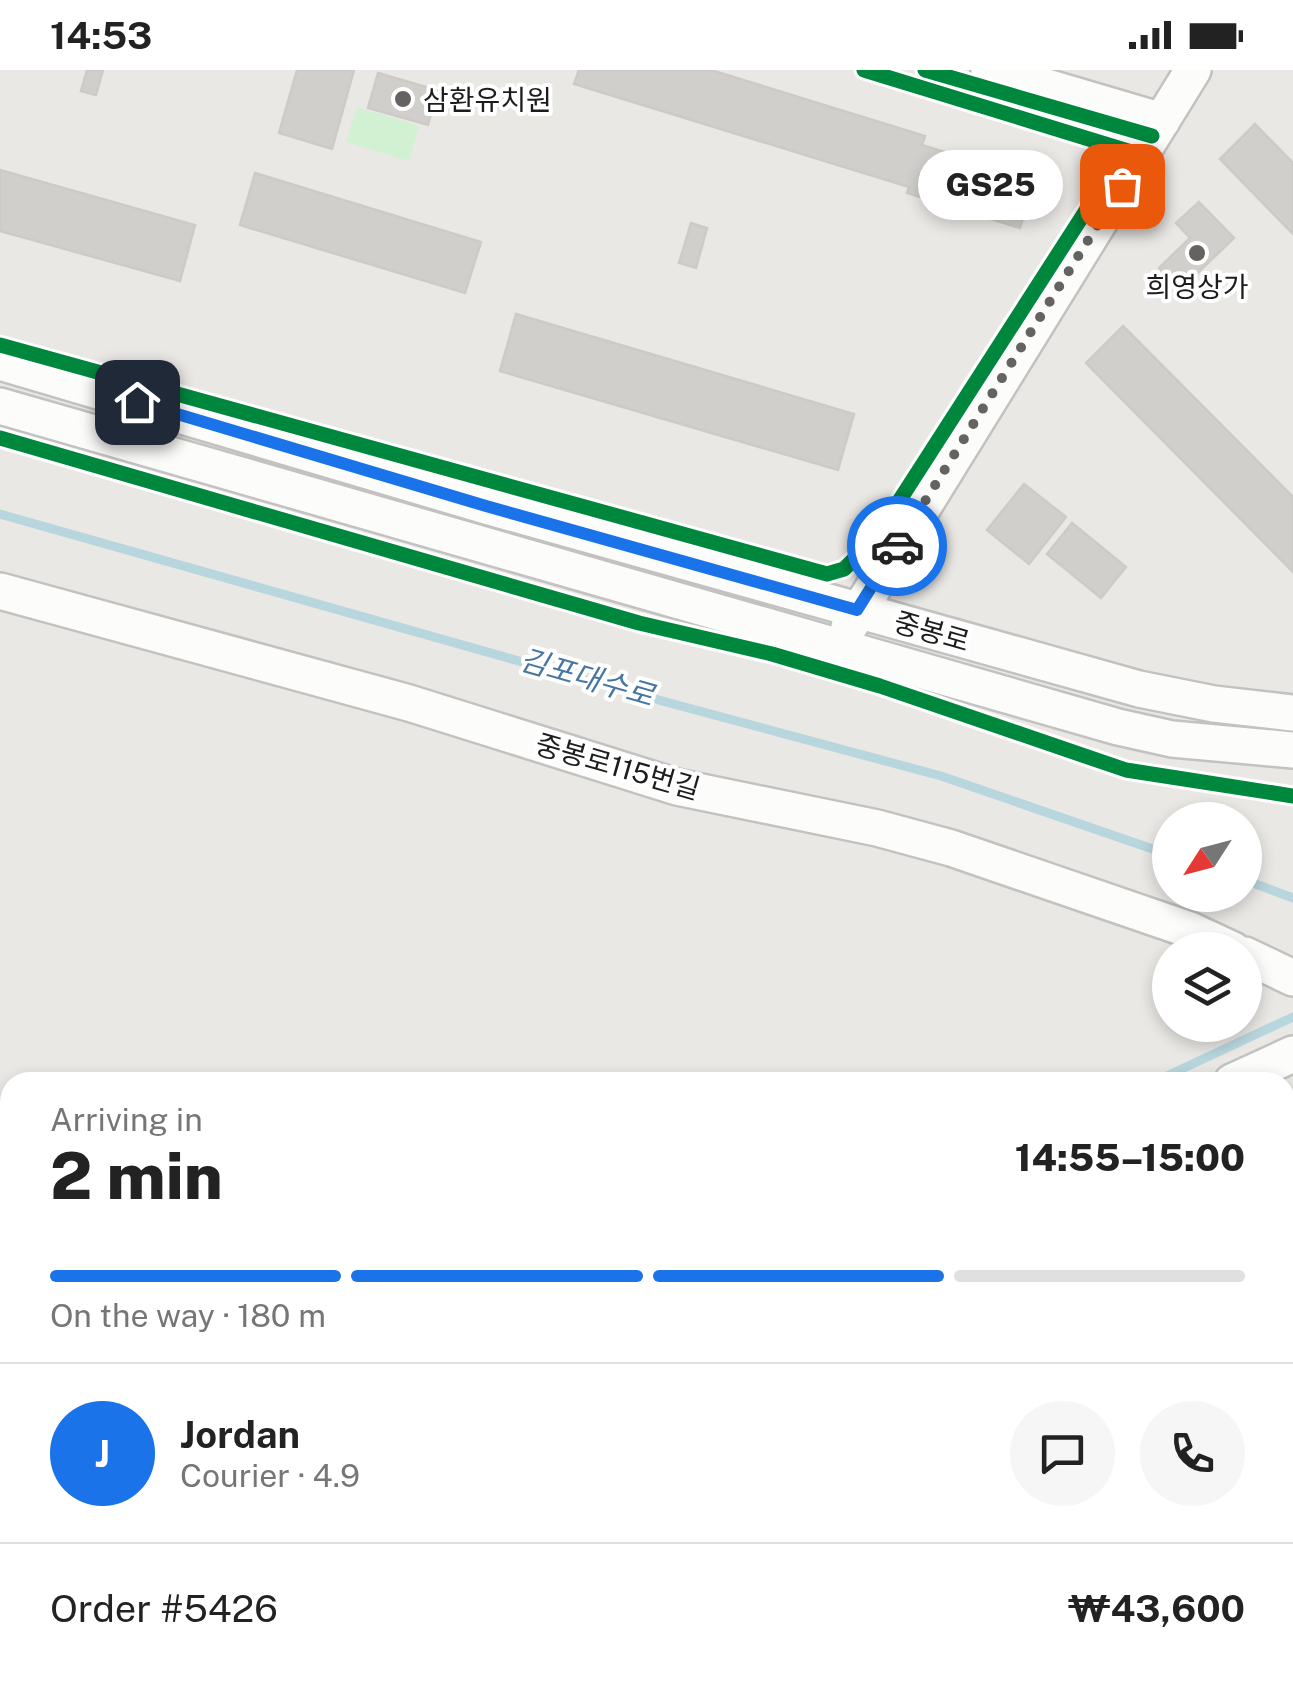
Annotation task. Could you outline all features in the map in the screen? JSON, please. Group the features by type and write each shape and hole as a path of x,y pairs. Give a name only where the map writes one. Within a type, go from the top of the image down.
{"street":[{"path":"989,70 1162,121"},
{"path":"839,645 857,610 1194,70"},
{"name":"중봉로","path":"0,362 486,506 1139,689 1214,704 1293,713"},
{"name":"중봉로","path":"0,406 1136,731 1226,746 1293,750"},
{"name":"중봉로115번길","path":"0,591 409,702 677,787 877,828 951,848 1191,932"},
{"path":"1262,962 1291,973"},
{"path":"1254,1072 1293,1054"}],"green space":[{"path":"357,107 419,126 409,161 346,142"}],"building":[{"path":"87,70 103,70 96,95 81,91"},
{"path":"297,70 354,70 332,149 279,133"},
{"path":"579,70 711,70 925,136 922,145 1035,180 1020,228 907,193 909,187 574,84"},
{"name":"삼환유치원","path":"378,73 437,90 428,125 368,108"},
{"path":"1255,124 1293,163 1293,234 1220,159"},
{"path":"0,170 195,225 180,281 0,231"},
{"path":"255,173 481,242 465,293 240,225"},
{"name":"희영상가","path":"1199,202 1234,238 1180,290 1159,268 1190,238 1176,223"},
{"path":"691,223 707,228 696,268 679,263"},
{"path":"516,314 854,414 838,470 500,371"},
{"path":"1123,326 1293,497 1293,572 1086,363"},
{"path":"1024,484 1066,517 1029,564 987,530"},
{"path":"1072,523 1126,567 1101,598 1047,554"}],"waterway":[{"name":"김포대수로","path":"0,514 941,776 1152,849"},
{"name":"김포대수로","path":"1262,886 1293,898"},
{"path":"1175,1072 1293,1017"}],"cycle path":[{"path":"864,70 1141,155"},
{"path":"925,70 1152,136"},
{"path":"0,345 827,574 844,569 874,540 1125,150"},
{"path":"0,438 639,623 772,654 880,686 1126,770 1293,796"}],"way so far":[{"path":"897,546 1122,186"}],"place":[{"name":"삼환유치원","path":"403,99"},
{"name":"GS25","path":"1122,186"},
{"name":"희영상가","path":"1197,253"}],"route":[{"path":"137,402 486,506 857,610 897,546"}]}
